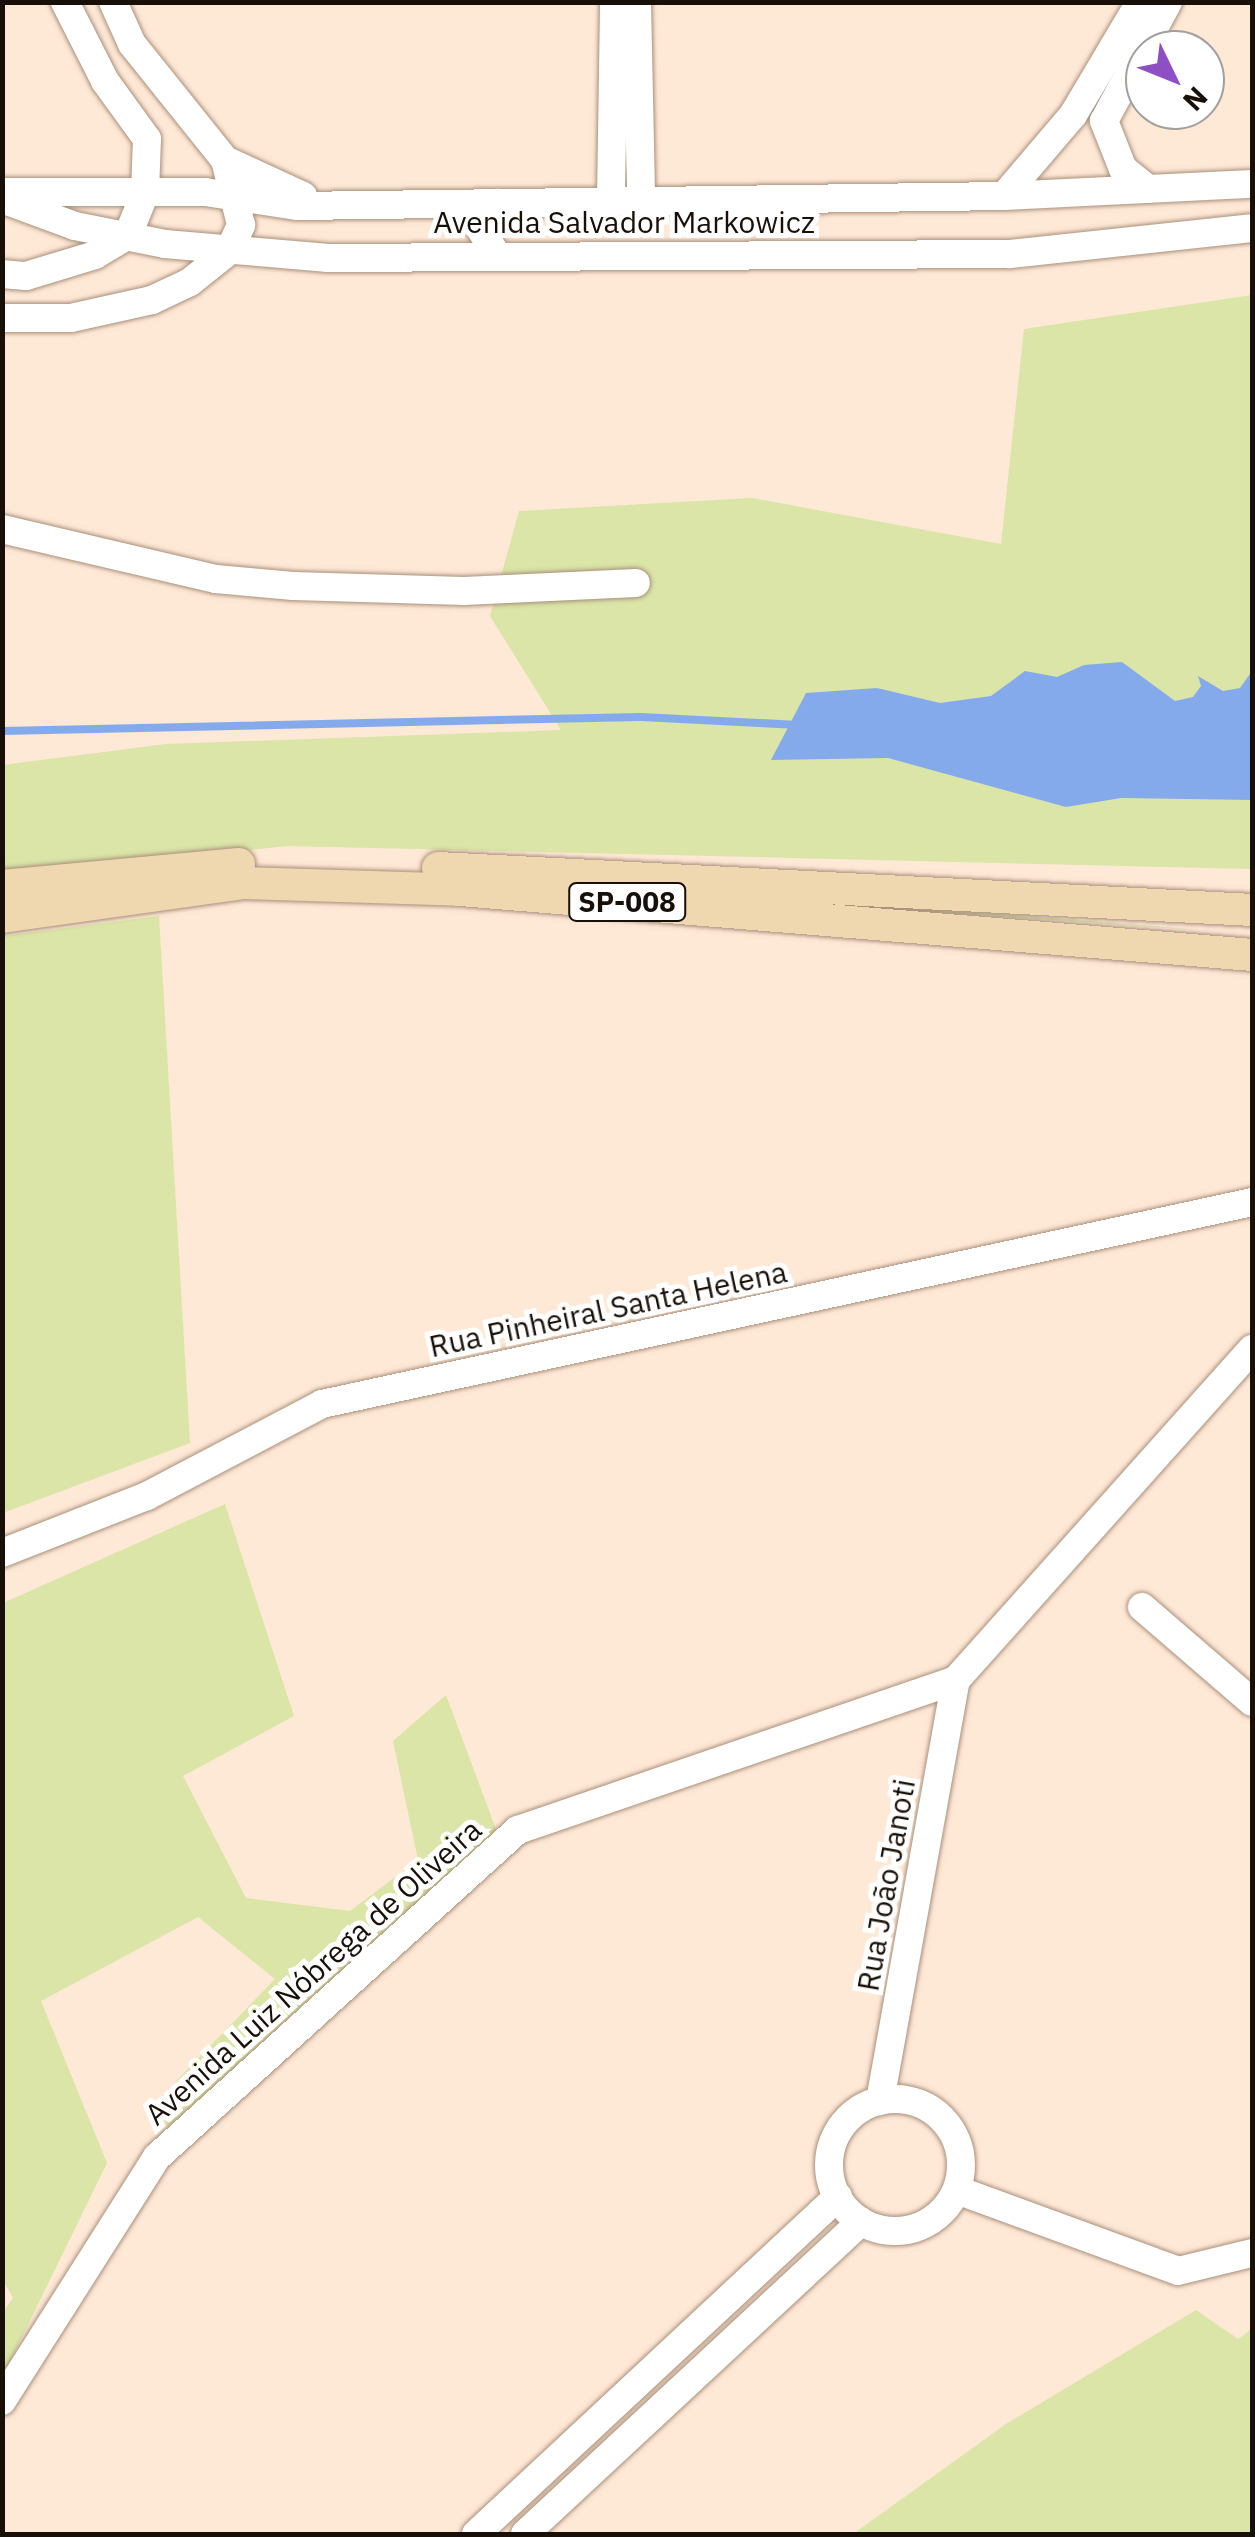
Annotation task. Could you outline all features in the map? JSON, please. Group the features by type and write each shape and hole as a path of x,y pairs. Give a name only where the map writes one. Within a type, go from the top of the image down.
{"main road":[{"name":"SP-008","path":"2,886 130,870 287,864 579,871 1252,910"},
{"name":"SP-008","path":"2,917 262,883 460,890 985,928 1252,956"}],"street":[{"path":"2,274 26,276 89,258 128,235 145,193 147,139 105,81 66,2"},
{"path":"2,318 71,318 152,300 190,282 229,251 242,225 240,198 225,160 132,44 113,2"},
{"path":"611,198 614,2"},
{"path":"637,2 640,198"},
{"path":"1004,196 1073,115 1140,2"},
{"path":"1148,190 1123,169 1104,120 1168,2"},
{"path":"1073,115 1104,120"},
{"path":"225,160 289,192 338,206"},
{"name":"Avenida Salvador Markowicz","path":"2,196 145,193 338,206 611,198 1004,196 1252,184"},
{"name":"Avenida Salvador Markowicz","path":"2,196 75,226 229,251 328,258 496,254 1010,254 1252,228"},
{"path":"496,254 478,225 498,203"},
{"path":"2,528 216,579 293,586 464,591 636,583"},
{"name":"Rua Pinheiral Santa Helena","path":"2,1553 147,1496 322,1404 1252,1202"},
{"path":"956,1680 1252,1349"},
{"path":"1142,1607 1252,1702"},
{"name":"Rua João Janoti","path":"880,2101 956,1680"},
{"name":"Avenida Luiz Nóbrega de Oliveira","path":"2,2401 157,2157 518,1830 956,1680"},
{"path":"880,2101 920,2104 945,2122 960,2150 957,2190 944,2210 916,2227 882,2230 861,2222 838,2198 829,2164 833,2142 845,2122 880,2101"},
{"path":"957,2190 1178,2271 1252,2254"},
{"path":"476,2534 838,2198"},
{"path":"525,2534 861,2222"}],"green space":[{"path":"1252,295 1252,869 287,846 3,876 2,765 166,744 561,730 490,616 519,511 752,498 1001,544 1024,329"},
{"path":"286,875 788,896 1212,931 788,902"},
{"path":"159,916 190,1443 3,1513 3,936"},
{"path":"225,1504 294,1716 183,1776 246,1898 350,1911 418,1860 393,1741 446,1695 500,1840 172,2135 155,2103 275,1979 198,1917 41,2001 107,2163 3,2376 3,2312 13,2298 2,2278 3,1603"},
{"path":"1196,2310 1238,2339 1252,2329 1252,2534 853,2534 1006,2424"}],"water":[{"path":"1122,662 1175,701 1193,697 1201,686 1198,676 1223,691 1240,688 1252,671 1252,800 1121,798 1066,807 888,758 771,760 806,693 877,688 940,703 991,696 1025,671 1057,677 1084,665"}],"waterway":[{"path":"2,731 641,717 798,725"}]}
